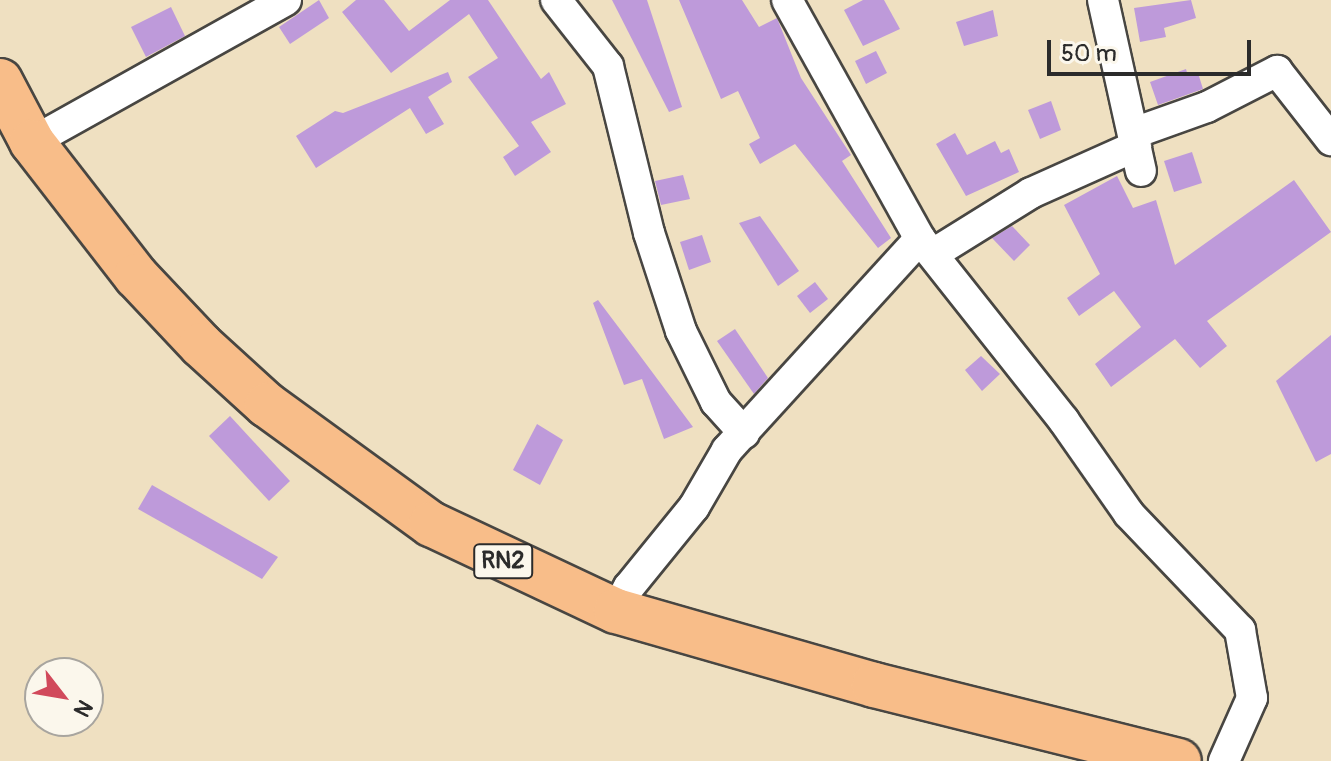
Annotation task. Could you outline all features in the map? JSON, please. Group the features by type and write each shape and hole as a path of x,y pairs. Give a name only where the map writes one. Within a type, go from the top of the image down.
{"highway":[{"name":"RN2","path":"0,81 32,142 136,276 267,405 431,524 616,611 874,685 1179,761"}],"street":[{"path":"32,142 286,0"},
{"path":"556,0 608,66 649,233 681,331 716,402 744,433"},
{"path":"787,0 926,247 1129,514 1240,630 1252,698 1224,761"},
{"path":"1103,0 1137,150"},
{"path":"616,611 744,433 926,247 1031,193 1137,150 1207,107 1277,71 1331,140"}],"building":[{"path":"319,0 329,18 290,44 279,27"},
{"path":"356,0 384,0 409,31 450,0 488,0 541,79 549,72 566,104 531,122 551,152 515,176 503,157 519,146 468,77 498,58 469,14 391,73 342,12"},
{"path":"612,0 647,0 682,107 669,112"},
{"path":"679,0 742,0 759,27 777,18 801,78 851,155 842,161 891,238 878,248 795,144 760,164 749,144 760,138 738,91 721,99"},
{"path":"863,0 884,0 900,29 863,46 844,10"},
{"path":"1191,0 1196,18 1164,28 1166,37 1140,42 1134,8"},
{"path":"171,7 185,36 146,57 131,27"},
{"path":"993,10 998,36 964,46 956,22"},
{"path":"876,51 887,73 866,84 855,61"},
{"path":"1186,69 1188,76 1198,73 1203,89 1158,105 1150,82"},
{"path":"448,72 452,82 428,97 444,124 426,134 410,108 316,168 296,136 335,111 343,113"},
{"path":"1051,101 1061,130 1040,139 1028,110"},
{"path":"955,133 967,155 995,141 1001,153 1009,149 1019,172 966,196 936,144"},
{"path":"1192,152 1202,183 1174,192 1164,161"},
{"path":"683,175 690,199 661,205 655,181"},
{"path":"1117,176 1133,208 1156,200 1175,265 1294,180 1331,232 1207,321 1227,346 1200,368 1175,339 1111,387 1095,364 1141,327 1114,291 1079,316 1067,298 1100,274 1064,205"},
{"path":"760,216 799,271 778,286 739,223"},
{"path":"1012,226 1030,245 1014,261 992,238"},
{"path":"702,235 711,262 689,270 680,242"},
{"path":"815,282 828,299 810,313 797,296"},
{"path":"598,300 693,427 664,439 642,379 624,385 593,303"},
{"path":"735,329 768,378 754,394 717,341"},
{"path":"1331,335 1331,454 1316,462 1276,381"},
{"path":"981,356 1000,374 982,391 965,370"},
{"path":"230,416 290,481 269,501 209,436"},
{"path":"537,424 563,440 540,485 513,470"},
{"path":"152,485 278,557 262,579 138,509"}]}
